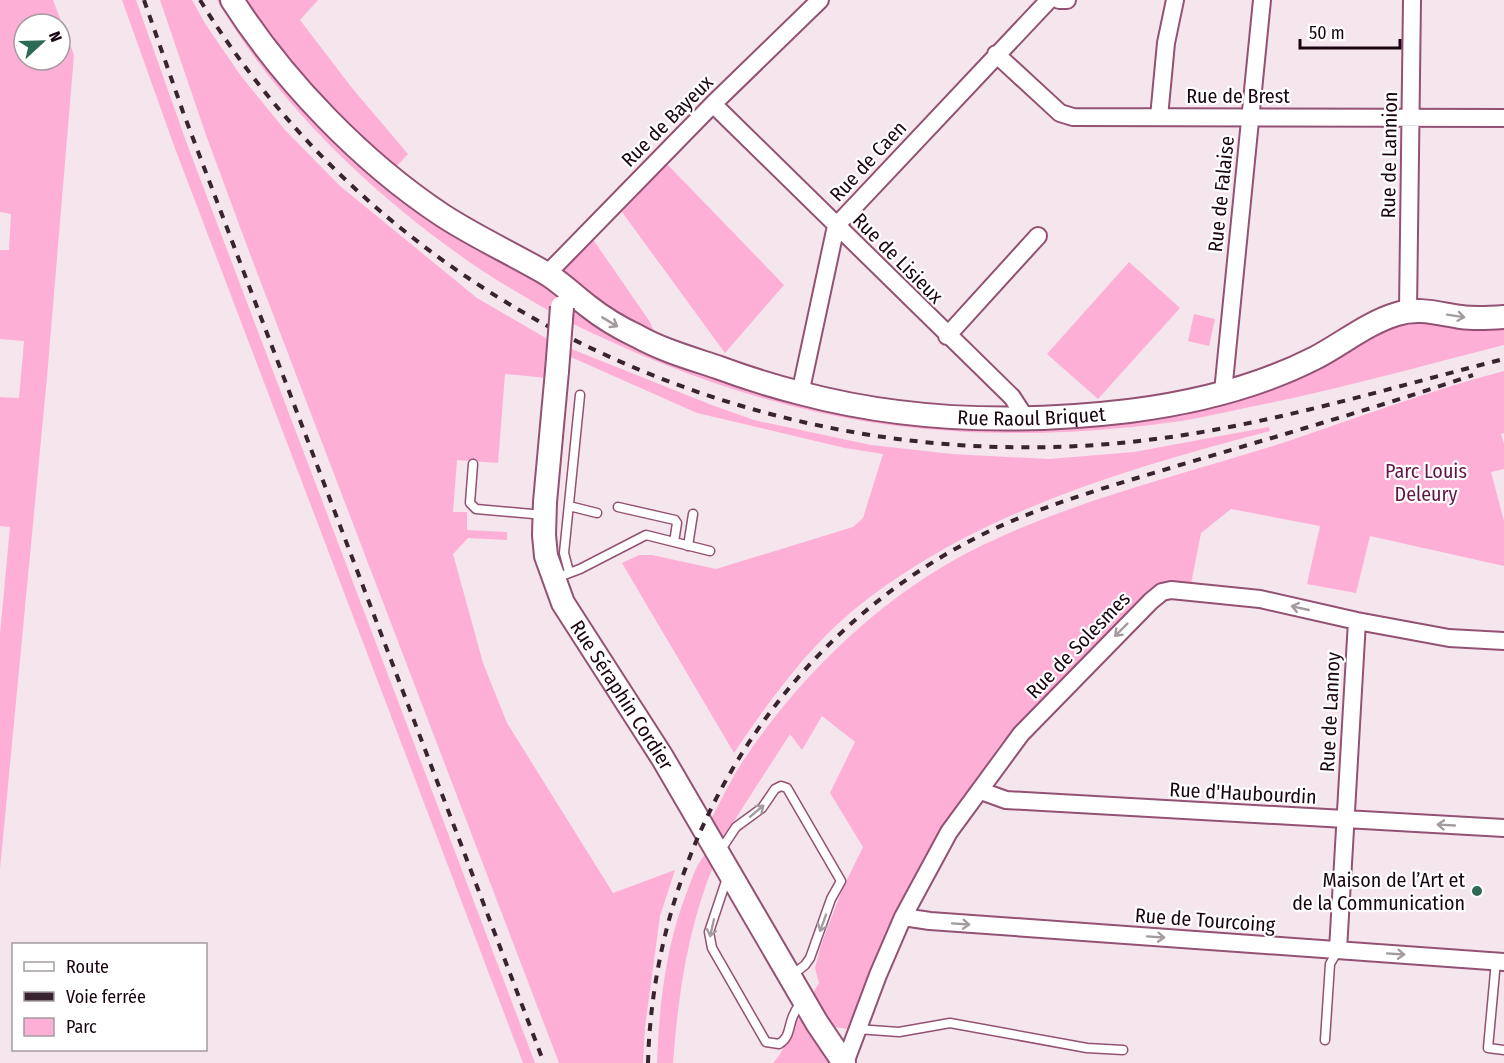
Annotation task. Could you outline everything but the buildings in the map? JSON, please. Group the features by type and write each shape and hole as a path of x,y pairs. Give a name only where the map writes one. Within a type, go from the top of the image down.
{"street":[{"name":"Rue Raoul Briquet","path":"232,0 286,74 325,115 375,163 439,213 602,317 655,345 800,394 930,415 1025,417 1128,411 1223,392 1301,365 1377,322 1408,311 1427,311 1472,318 1504,317"},
{"name":"Rue de Bayeux","path":"558,289 713,104 820,0"},
{"name":"Rue de Caen","path":"800,394 836,226 1048,0"},
{"path":"1059,0 1067,0"},
{"path":"1159,117 1166,43 1175,0"},
{"name":"Rue de Falaise","path":"1223,392 1262,0"},
{"name":"Rue de Lannion","path":"1408,311 1412,0"},
{"name":"Rue de Brest","path":"996,54 1060,113 1074,117 1504,118"},
{"name":"Rue de Lisieux","path":"713,104 947,336 1012,397 1025,417"},
{"path":"947,336 1038,236"},
{"name":"Rue Séraphin Cordier","path":"558,289 556,371 544,515 546,556 561,576 562,603 662,757 803,999 833,1049 845,1063"},
{"name":"Rue de Solesmes","path":"845,1063 903,917 949,832 1021,734 1150,601 1162,592 1171,590 1260,599 1356,621 1449,638 1504,641"},
{"name":"Rue de Lannoy","path":"1338,950 1356,621"},
{"name":"Rue d'Haubourdin","path":"981,791 1006,800 1504,828"},
{"name":"Rue de Tourcoing","path":"903,917 942,922 1500,961"}],"lane":[{"path":"561,576 580,395"},
{"path":"473,464 470,503 472,507 544,515"},
{"path":"569,506 597,513"},
{"path":"618,507 675,520 677,523 674,542"},
{"path":"688,546 693,514"},
{"path":"561,576 580,569 646,535 710,551"},
{"path":"790,976 805,965 810,958 831,899 841,881 787,788 781,786 775,789 762,808 736,827 723,863 709,940 766,1042 779,1044 784,1041 789,1033 793,1015 803,999"},
{"path":"1324,1040 1330,964 1338,950"},
{"path":"1500,961 1488,1048 1504,1050"},
{"path":"857,1029 899,1032 950,1023 1087,1048 1123,1050"}],"green space":[{"path":"0,0 53,0 58,12 12,12 12,72 72,72 72,50 74,55 47,377 0,869 0,634 10,527 0,526 0,397 19,398 24,341 0,339 0,250 9,250 11,214 0,212"},
{"path":"122,0 136,0 187,144 535,1063 523,1063 173,143"},
{"path":"160,0 192,0 241,76 285,130 340,186 477,298 551,341 548,378 505,374 498,463 457,460 453,512 467,512 467,530 507,532 507,540 468,538 453,554 483,663 507,723 613,893 675,870 660,916 645,1027 643,1063 559,1063 250,254"},
{"path":"217,0 226,0 301,98 558,290 556,315 471,263 434,236 363,177 298,111 269,76"},
{"path":"241,0 318,0 300,20 352,88 408,154 395,168 351,130 292,71"},
{"path":"667,164 784,285 725,353 622,212"},
{"path":"592,238 650,322 658,341 613,321 562,271 563,265"},
{"path":"1129,262 1180,308 1098,399 1047,354"},
{"path":"569,298 612,329 913,419 1175,411 1406,321 1504,322 1504,345 1310,394 1183,421 1041,433 952,431 864,421 821,413 756,396 691,375 628,350 567,321"},
{"path":"1194,314 1215,319 1209,346 1188,341"},
{"path":"564,346 754,420 871,445 952,454 1049,459 1134,452 1269,427 1270,431 1159,462 1050,499 945,548 896,578 833,628 802,661 734,753 622,563 639,555 652,555 716,569 853,527 863,518 883,454 845,448 697,413 564,354"},
{"name":"Parc Louis Deleury","path":"1504,371 1504,433 1501,434 1504,444 1504,469 1491,472 1504,521 1504,566 1370,536 1356,593 1307,584 1320,526 1231,509 1201,533 1191,584 1151,592 1000,745 938,835 889,929 847,1029 830,1026 813,993 819,983 815,968 821,945 842,890 863,847 830,793 855,742 822,716 802,750 790,734 720,843 709,823 729,784 766,728 820,665 881,609 915,585 949,563 1020,528 1091,502"},
{"path":"707,852 714,864 691,937 678,1012 673,1063 657,1063 662,997 674,931 694,874"},
{"path":"802,1014 830,1063 773,1063 782,1052"}],"railway":[{"path":"144,0 183,112 544,1063"},
{"path":"200,0 280,111 375,207 483,288 601,353 727,402 859,433 994,447 1130,442 1225,428 1272,418 1504,359"},
{"path":"648,1063 656,978 676,897 706,819 747,746 797,679 855,620 922,569 1018,518 1110,486 1473,375"}],"place":[{"name":"Maison de l’Art et de la Communication","path":"1477,891"}]}
